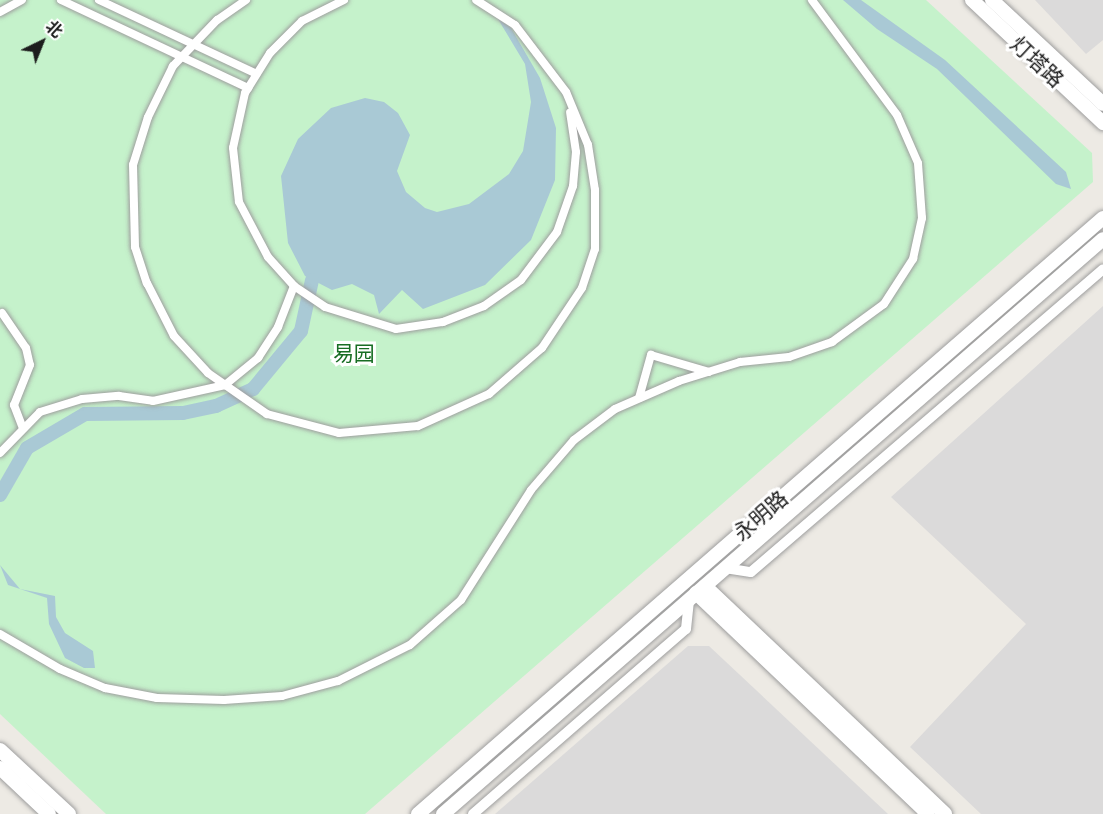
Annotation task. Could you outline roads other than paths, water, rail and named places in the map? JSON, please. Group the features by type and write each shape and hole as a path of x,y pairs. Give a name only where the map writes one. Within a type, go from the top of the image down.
{"street":[{"path":"0,12 20,0"},
{"path":"61,0 248,88"},
{"path":"99,0 257,74"},
{"path":"246,0 217,20 182,57 148,117 133,165 135,247 147,283 174,336 225,385 267,414 302,426 339,433 375,432 450,416 517,372 542,348 582,288 595,249 595,190 588,145 566,92 516,25 476,0"},
{"path":"344,0 302,21 270,53 248,88 233,148 239,202 268,257 294,286 304,293 316,301 361,321 396,329 443,322 484,306 521,280 557,231 573,186 576,152 566,92"},
{"path":"0,634 60,669 105,688 157,698 224,700 282,696 338,681 410,645 461,600 531,490 574,440 615,409 709,372 789,357 832,342 884,304 913,259 922,218 918,163 897,116 812,0"},
{"name":"灯塔路","path":"972,0 1103,123"},
{"name":"灯塔路","path":"999,2 1103,104"},
{"name":"永明路","path":"418,814 1103,218"},
{"name":"永明路","path":"443,814 1103,239"},
{"path":"725,568 751,572 1103,269"},
{"path":"0,453 40,412 82,399 119,396 153,401 225,385 258,358 278,327 294,286"},
{"path":"2,313 26,348 30,365 14,405 23,428"},
{"path":"639,398 651,355 709,372"},
{"path":"473,814 686,629 697,593"},
{"path":"697,593 928,814"},
{"path":"697,593 945,814"},
{"path":"0,750 69,814"},
{"path":"0,768 49,814"}],"water":[{"path":"843,0 861,0 945,60 1066,172 1071,189 1056,184 937,69 877,29"},
{"path":"498,19 511,28 540,78 556,128 555,180 531,240 485,285 423,309 402,290 379,314 374,295 352,284 332,290 305,276 288,243 281,176 298,139 331,108 365,98 384,102 398,113 410,135 397,171 406,192 425,208 437,212 469,204 509,174 523,151 531,102 525,64"},
{"path":"0,565 20,589 8,585"},
{"path":"20,589 55,596 56,617 65,633 93,651 95,668 84,668 65,658 49,624 47,598"}],"waterway":[{"path":"0,495 27,448 85,414 183,413 216,406 253,389 301,331 312,280"}],"park label":[{"name":"易园","path":"354,354"}]}
